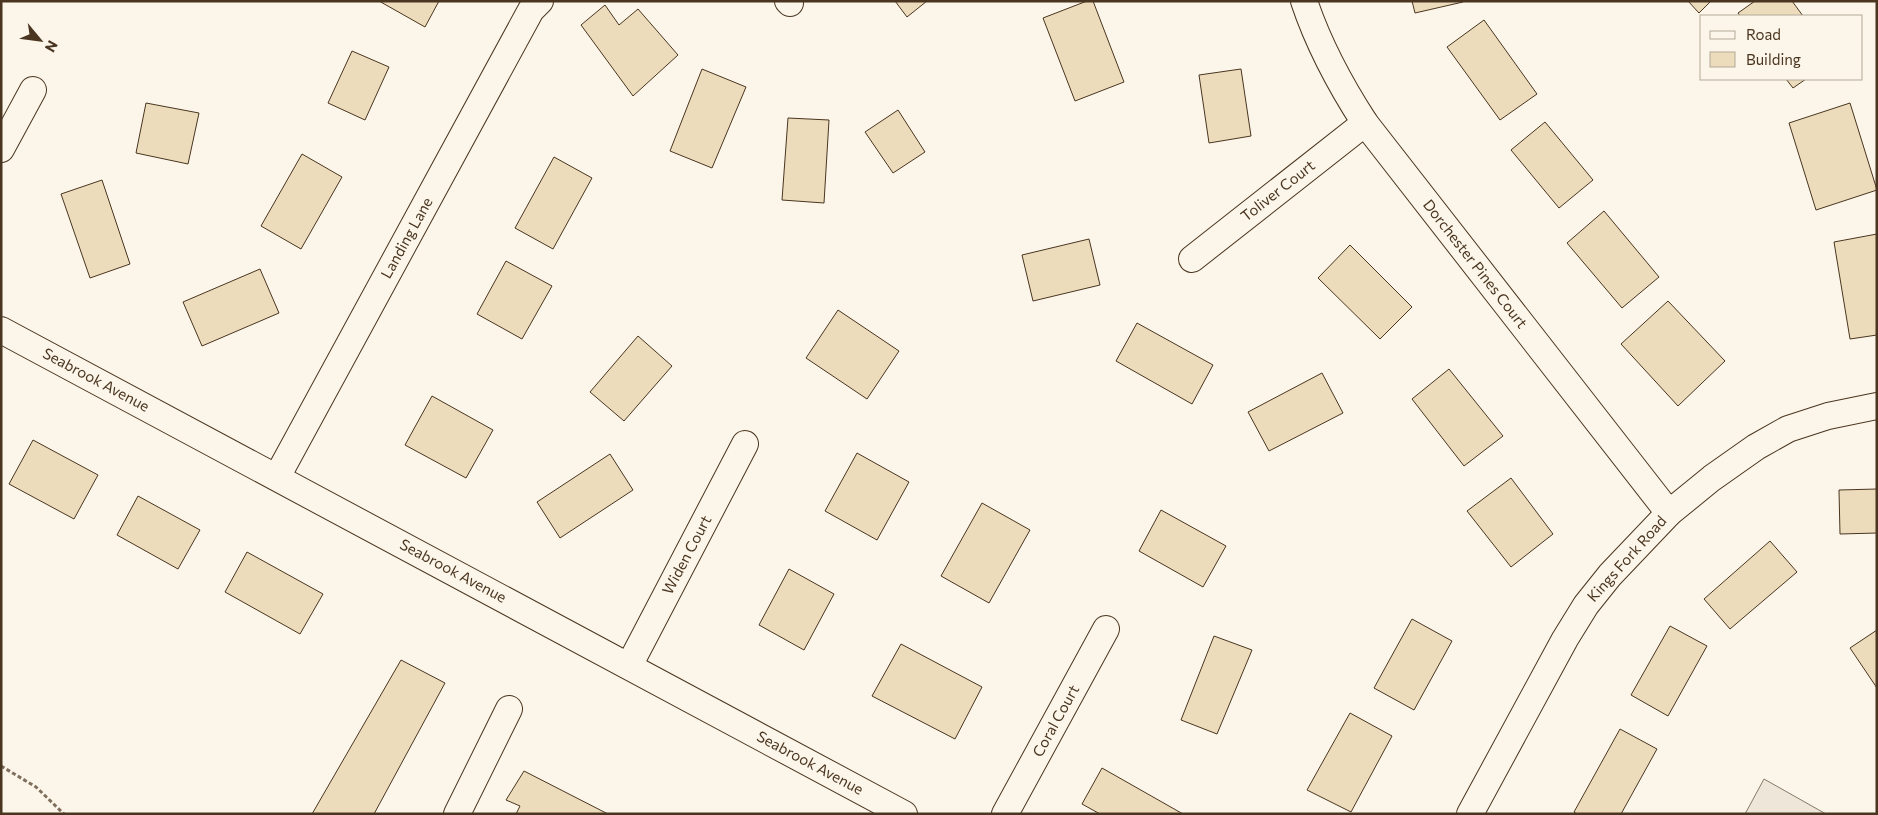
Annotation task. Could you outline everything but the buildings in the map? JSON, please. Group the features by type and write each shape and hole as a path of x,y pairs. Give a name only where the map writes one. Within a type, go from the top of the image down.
{"street":[{"name":"Landing Lane","path":"277,477 531,10 540,1"},
{"name":"Dorchester Pines Court","path":"1304,1 1324,53 1343,89 1365,123 1669,513"},
{"path":"1,149 34,90"},
{"name":"Toliver Court","path":"1192,259 1365,123"},
{"name":"Seabrook Avenue","path":"1,330 904,814"},
{"name":"Kings Fork Road","path":"1470,814 1565,639 1586,605 1610,575 1669,513 1742,458 1788,429 1828,416 1877,406"},
{"name":"Widen Court","path":"628,666 745,444"},
{"name":"Coral Court","path":"1005,814 1106,629"},
{"path":"456,814 509,709"}],"path":[{"path":"1,766 36,787 64,814"}],"shaded area":[{"path":"1764,779 1826,814 1745,814"}]}
